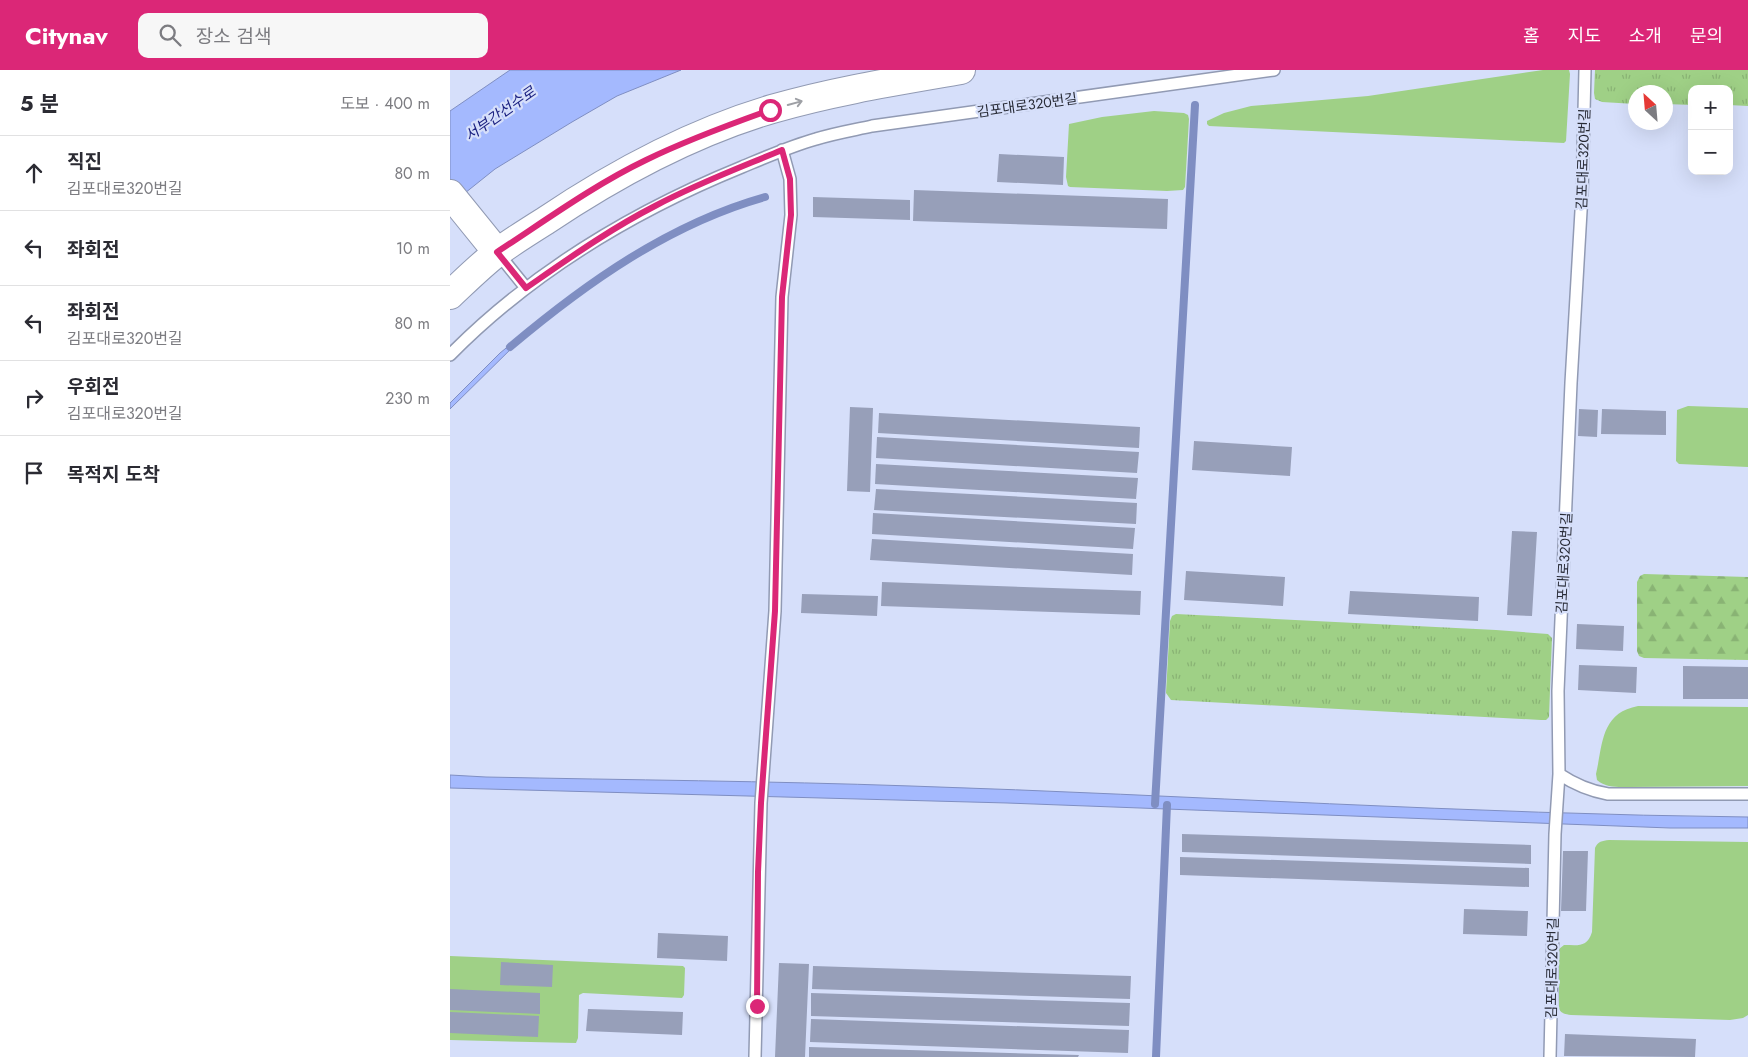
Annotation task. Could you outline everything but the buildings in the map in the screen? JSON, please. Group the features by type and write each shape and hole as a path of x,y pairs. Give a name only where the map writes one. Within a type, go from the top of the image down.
{"street":[{"path":"450,296 497,252 583,196 645,161 708,132 770,110 816,97 961,70"},
{"path":"450,194 497,252"}],"lane":[{"name":"김포대로320번길","path":"450,355 466,338 526,288 605,234 655,206 712,179 782,150 818,138 872,126 1274,70"},
{"name":"김포대로320번길","path":"1550,1057 1554,834 1558,774 1558,691 1571,383 1582,194 1586,70"},
{"path":"755,1057 761,803 775,611 782,297 791,215 790,179 782,150"},
{"path":"497,252 526,288"},
{"path":"1558,774 1572,783 1608,794 1748,794"}],"green space":[{"path":"1543,70 1569,70 1566,141 1564,143 1209,126 1207,124 1207,121 1224,113 1251,106 1368,96"},
{"path":"1595,70 1748,70 1748,106 1733,105 1733,85 1688,85 1688,105 1673,104 1673,85 1628,85 1628,104 1602,102 1595,99"},
{"path":"1154,111 1184,113 1188,115 1185,187 1183,190 1167,191 1068,186 1066,177 1069,124 1102,117"},
{"path":"1688,406 1748,408 1748,467 1679,464 1676,461 1677,410"},
{"path":"1644,574 1748,577 1748,660 1644,658 1639,656 1637,651 1637,582 1640,576"},
{"path":"1176,614 1548,634 1552,638 1549,717 1546,720 1541,720 1171,700 1166,693 1170,621 1172,616"},
{"path":"1638,706 1748,707 1748,786 1621,787 1608,786 1601,783 1597,780 1596,774 1603,741 1610,722 1617,715"},
{"path":"1602,841 1748,842 1748,1015 1743,1018 1730,1020 1571,1015 1560,1011 1559,949 1564,945 1585,943 1590,937 1592,932 1595,848"},
{"path":"450,956 683,966 685,968 684,995 682,998 583,993 579,995 578,1038 576,1043 450,1040"}],"water":[{"name":"서부간선수로","path":"510,70 681,70 617,96 572,122 495,169 450,205 450,111"},
{"path":"516,340 518,342 450,409 450,403 500,353"},
{"path":"450,775 911,786 1539,812 1748,817 1748,828 1670,828 1007,803 450,788"}],"waterway":[{"path":"1155,804 1195,105"},
{"path":"510,347 568,300 662,239 695,223 765,197"},
{"path":"1156,1057 1167,805"}],"route":[{"path":"757,1006 758,872 761,803 768,686 775,611 782,297 791,215 790,179 782,150 712,179 655,206 605,234 526,288 497,252 583,196 645,161 708,132 770,110"}]}
